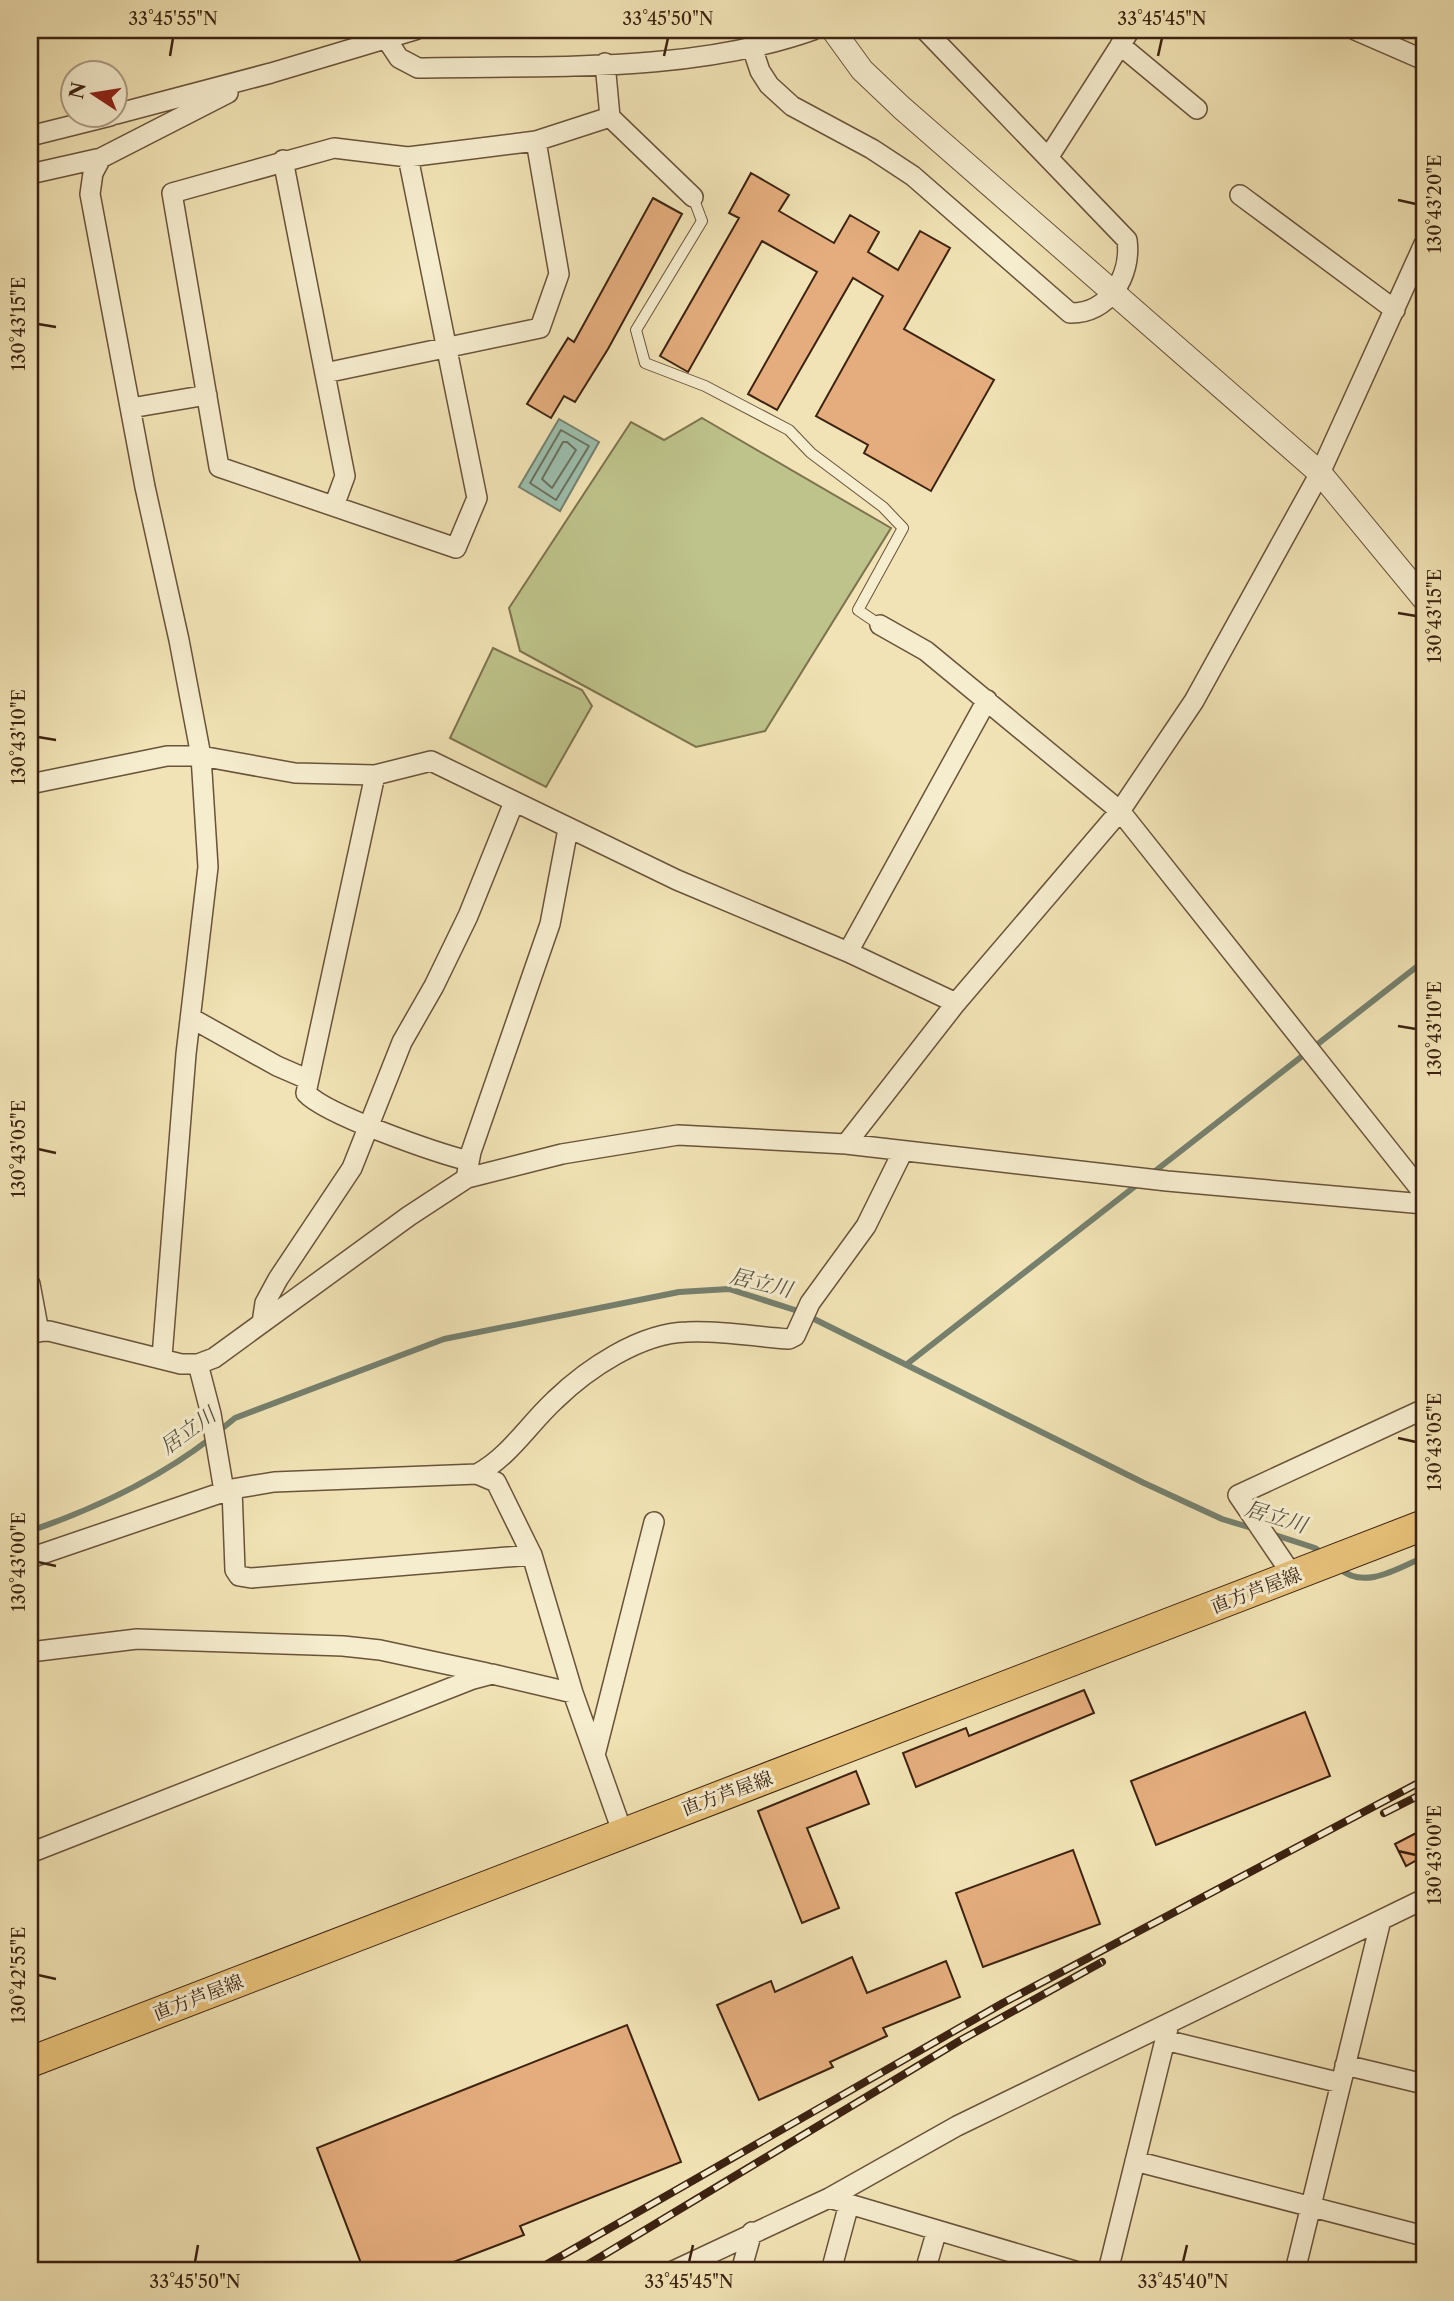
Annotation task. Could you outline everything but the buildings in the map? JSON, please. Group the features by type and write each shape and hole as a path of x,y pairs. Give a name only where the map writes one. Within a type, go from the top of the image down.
{"main road":[{"name":"直方芦屋線","path":"30,2062 1296,1569 1357,1551 1424,1525"}],"street":[{"path":"130,110 271,73 415,30"},
{"path":"385,37 399,58 418,68 699,58 813,30"},
{"path":"833,30 862,70 892,99 1094,279 1320,473 1424,599"},
{"path":"752,47 760,71 792,107 873,149 913,176 1070,313 1086,313 1102,306 1126,269 1129,255 1127,240 926,30"},
{"path":"1355,30 1424,60"},
{"path":"1048,158 1125,37 1197,109"},
{"path":"605,63 610,117 693,197"},
{"path":"30,174 101,158 271,73"},
{"path":"408,157 477,498 456,548 219,467 172,193 334,148 408,157 536,142 610,117"},
{"path":"30,136 60,128"},
{"path":"325,373 540,328 559,274 536,142"},
{"path":"101,158 93,173 90,194 201,756 208,867 191,1018 162,1357"},
{"path":"283,160 345,476 334,506"},
{"path":"1240,195 1395,310"},
{"path":"846,1144 956,1003 1120,811 1194,701 1320,473 1424,244"},
{"path":"131,408 207,395"},
{"path":"880,625 926,651 1120,811 1424,1194"},
{"path":"848,952 987,699"},
{"path":"30,784 167,756 201,756 295,773 375,775 431,761 677,880 848,952 956,1003"},
{"path":"375,775 306,1093 314,1101 468,1170"},
{"path":"262,1323 265,1303 278,1279 346,1178 370,1126 402,1042 434,986 468,916 514,802"},
{"path":"468,1170 550,924 568,829"},
{"path":"191,1018 276,1066 307,1079"},
{"path":"30,1284 34,1332 162,1357 181,1364 198,1364 214,1358 468,1170 678,1135 846,1144 1156,1179 1424,1204"},
{"path":"477,1474 494,1465 555,1400 590,1371 641,1343 684,1331 789,1339 800,1327 810,1303 866,1226 902,1151"},
{"path":"198,1364 228,1490 235,1570 239,1576 251,1578 531,1555"},
{"path":"1296,1569 1238,1495 1424,1409"},
{"path":"30,1558 228,1490 274,1482 477,1474 496,1482 531,1555 573,1693 622,1832"},
{"path":"595,1755 654,1522"},
{"path":"30,1652 137,1639 343,1646 380,1650 573,1693"},
{"path":"30,1853 492,1674"},
{"path":"673,2271 829,2198 957,2126 1167,2032 1424,1899"},
{"path":"1295,2271 1381,1920"},
{"path":"1167,2032 1343,2074 1424,2084"},
{"path":"1108,2271 1167,2032"},
{"path":"1135,2161 1424,2236"},
{"path":"829,2198 937,2230 1012,2262 1075,2271"},
{"path":"831,2271 849,2204"},
{"path":"925,2271 937,2230"},
{"path":"741,2271 752,2232"}],"lane":[{"path":"693,197 702,220 636,330 645,363 705,386 789,430 811,453 883,507 903,528 858,610 880,625"}],"green space":[{"path":"702,418 891,528 765,731 696,747 520,651 509,608 631,422 664,440"},
{"path":"493,648 582,690 592,706 546,787 450,738"}],"water":[{"path":"559,419 599,442 560,511 519,487"}],"waterway":[{"path":"1150,1175 1424,961"},
{"path":"907,1364 1138,1184"},
{"name":"居立川","path":"219,1431 235,1418 444,1339 679,1292 729,1289 798,1311 1144,1483 1222,1519 1255,1529"},
{"name":"居立川","path":"30,1531 124,1492 169,1467 211,1438"},
{"name":"居立川","path":"1272,1534 1315,1548 1323,1554"},
{"name":"居立川","path":"1339,1568 1349,1575 1370,1578 1424,1557"}],"railway":[{"path":"535,2271 1003,2003 1424,1780"},
{"path":"1384,1813 1424,1793"},
{"path":"577,2271 961,2040 1102,1962"}]}
